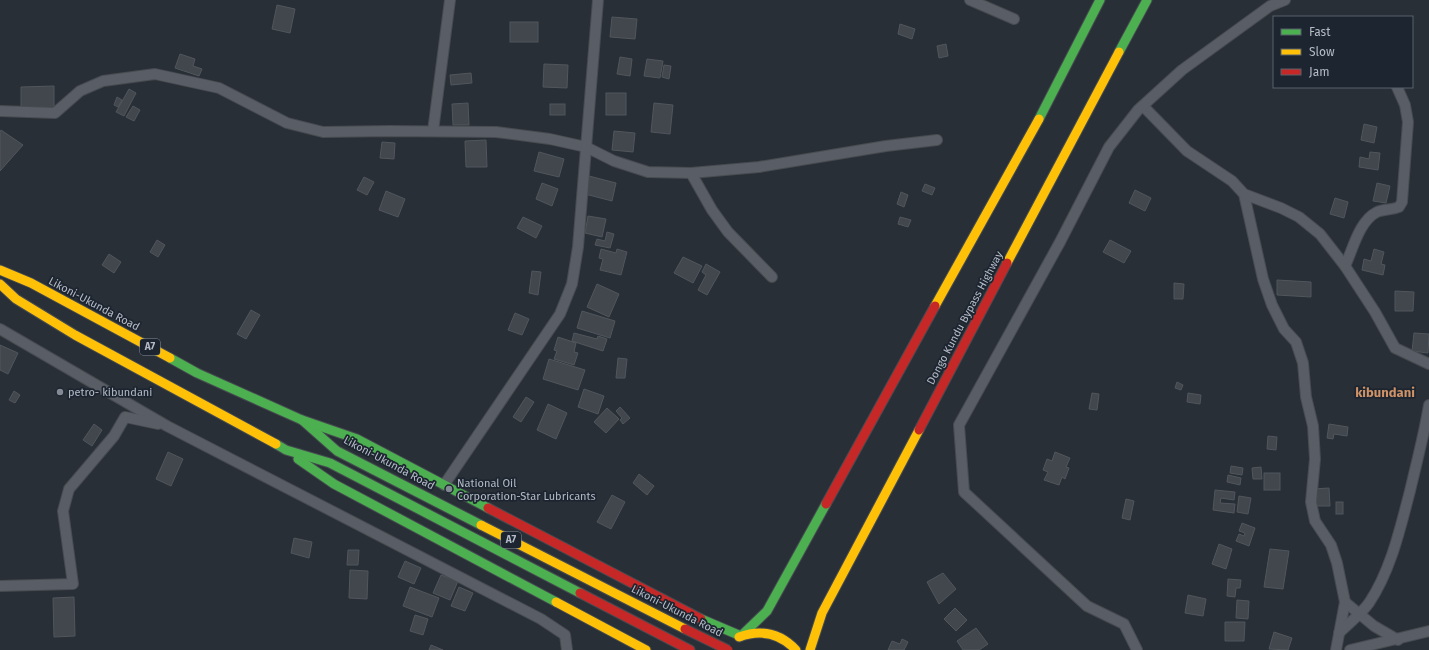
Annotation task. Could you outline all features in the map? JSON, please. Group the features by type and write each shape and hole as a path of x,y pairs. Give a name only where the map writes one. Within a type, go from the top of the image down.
{"highway":[{"path":"724,650 767,611 1038,120 1100,0"},
{"name":"Dongo Kundu Bypass Highway","path":"810,650 822,613 1147,0"},
{"name":"Likoni-Ukunda Road","path":"0,270 31,283 197,373 302,420 337,451 728,650"},
{"name":"A7","path":"0,284 16,299 75,336 286,450 330,463 690,650"},
{"path":"302,420 357,439 694,616 741,636 758,632 772,633 784,639 796,650"},
{"path":"286,450 334,484 646,650"}],"street":[{"path":"433,131 450,0"},
{"path":"444,485 560,314 569,295 578,247 598,0"},
{"path":"970,0 1014,19"},
{"path":"1137,650 1124,624 1087,606 964,492 959,425 1060,242 1109,147 1143,106 1182,70 1270,6 1285,0"},
{"path":"0,111 55,113 80,91 103,82 155,74 219,88 287,123 323,132 496,132 586,147 614,161 648,172 691,173 760,167 886,146 937,140"},
{"path":"1345,266 1361,229 1369,219 1378,212 1399,207 1402,202 1408,122 1405,105 1397,88"},
{"path":"1143,106 1187,151 1232,181 1244,194 1281,208 1299,217 1320,234 1345,266 1376,312 1395,348 1429,364"},
{"path":"691,173 712,210 728,232 772,277"},
{"path":"1244,194 1262,272 1272,305 1284,329 1296,342 1303,363 1306,397 1313,426 1315,459 1312,502 1314,521 1331,545 1338,563 1345,602 1336,650"},
{"path":"0,329 167,426 541,619 565,635 567,650"},
{"path":"1339,633 1364,609 1377,588 1397,538 1424,438 1429,405"},
{"path":"0,586 74,584 63,511 69,489 114,436 125,418 167,426"},
{"path":"1345,602 1374,626 1398,640"},
{"path":"1350,650 1398,640 1429,631"}],"building":[{"path":"277,5 295,9 290,33 272,29"},
{"path":"612,17 637,19 635,39 610,37"},
{"path":"510,22 538,22 538,42 510,42"},
{"path":"900,24 915,29 912,39 898,34"},
{"path":"946,44 948,56 939,58 937,46"},
{"path":"180,54 195,59 193,66 202,69 199,76 175,68"},
{"path":"620,57 632,59 630,76 617,74"},
{"path":"647,59 663,61 660,78 644,76"},
{"path":"544,64 568,65 567,88 543,87"},
{"path":"664,65 671,66 669,79 662,77"},
{"path":"471,73 472,83 451,85 450,75"},
{"path":"54,86 54,108 21,109 21,87"},
{"path":"129,89 136,93 124,116 116,112"},
{"path":"606,93 626,93 626,115 606,115"},
{"path":"117,97 122,100 118,107 114,105"},
{"path":"468,103 469,125 453,125 452,104"},
{"path":"654,103 673,105 670,134 651,132"},
{"path":"550,104 565,104 565,115 550,115"},
{"path":"133,106 140,110 134,121 126,117"},
{"path":"1364,124 1377,127 1374,143 1361,140"},
{"path":"1,130 23,145 0,171 0,132"},
{"path":"614,131 635,133 633,152 612,150"},
{"path":"486,140 487,167 466,167 465,141"},
{"path":"382,142 395,143 394,159 380,158"},
{"path":"539,152 564,159 559,177 534,171"},
{"path":"1370,152 1380,153 1378,170 1359,167 1360,157 1369,159"},
{"path":"589,176 616,183 612,201 585,194"},
{"path":"364,177 374,182 367,195 357,190"},
{"path":"542,183 558,189 552,206 536,199"},
{"path":"1377,183 1390,186 1386,203 1373,201"},
{"path":"925,184 935,188 932,195 922,191"},
{"path":"1135,190 1151,198 1145,211 1129,203"},
{"path":"386,191 405,199 398,217 379,210"},
{"path":"901,192 908,195 904,207 897,204"},
{"path":"1335,198 1348,202 1344,218 1330,214"},
{"path":"588,216 606,219 602,237 585,233"},
{"path":"523,217 542,226 536,238 517,228"},
{"path":"900,217 911,220 908,227 898,224"},
{"path":"607,232 614,234 610,248 595,245 597,239 605,241"},
{"path":"157,240 165,245 158,257 150,252"},
{"path":"1110,240 1131,251 1124,263 1103,252"},
{"path":"601,249 616,253 617,249 627,252 621,275 600,270 603,259 599,258"},
{"path":"1374,249 1384,252 1381,264 1385,265 1383,275 1362,270 1364,259 1371,261"},
{"path":"109,254 121,262 114,273 102,265"},
{"path":"683,257 702,266 693,283 674,273"},
{"path":"706,264 720,272 707,295 698,290 706,275 702,272"},
{"path":"532,271 541,272 538,295 529,293"},
{"path":"1277,280 1311,282 1311,297 1277,295"},
{"path":"1174,283 1184,284 1183,299 1174,299"},
{"path":"597,284 619,294 609,317 587,307"},
{"path":"1395,291 1414,292 1413,311 1395,311"},
{"path":"251,310 260,315 246,339 237,334"},
{"path":"582,311 615,321 610,338 577,328"},
{"path":"515,313 529,319 522,335 508,330"},
{"path":"574,333 597,339 598,336 607,339 603,351 572,341"},
{"path":"1414,333 1429,334 1428,353 1412,351"},
{"path":"558,337 576,343 574,352 578,353 574,365 554,359 557,351 554,350"},
{"path":"0,345 18,353 8,374 0,370"},
{"path":"618,358 627,359 625,378 616,378"},
{"path":"549,359 585,370 578,390 543,379"},
{"path":"1177,382 1183,385 1181,390 1175,388"},
{"path":"584,389 604,396 598,414 578,407"},
{"path":"14,391 20,395 15,403 9,400"},
{"path":"1092,393 1099,394 1097,410 1089,409"},
{"path":"1188,393 1201,395 1200,404 1187,402"},
{"path":"526,397 534,402 521,422 513,417"},
{"path":"548,404 567,413 556,439 537,430"},
{"path":"620,407 630,418 623,424 620,420 622,418 616,411"},
{"path":"607,408 619,419 606,433 594,422"},
{"path":"94,424 102,430 92,446 83,440"},
{"path":"1329,424 1348,427 1347,436 1334,434 1333,439 1327,438"},
{"path":"1268,436 1277,437 1276,450 1267,449"},
{"path":"168,452 183,459 171,486 156,479"},
{"path":"1055,452 1070,458 1066,467 1069,468 1065,479 1062,477 1059,485 1044,480 1048,472 1043,470 1047,459 1052,461"},
{"path":"1231,466 1243,468 1242,475 1230,473"},
{"path":"1261,467 1262,479 1253,479 1252,468"},
{"path":"1264,473 1280,473 1280,490 1264,490"},
{"path":"639,474 654,486 647,495 633,483"},
{"path":"1228,475 1241,478 1240,485 1227,482"},
{"path":"1329,488 1330,506 1314,506 1313,489"},
{"path":"1215,490 1235,492 1234,500 1221,498 1220,503 1235,504 1234,513 1213,510"},
{"path":"612,495 625,502 611,529 597,522"},
{"path":"1239,496 1251,498 1248,514 1237,512"},
{"path":"1126,499 1134,501 1130,520 1122,518"},
{"path":"1336,502 1343,502 1343,514 1336,514"},
{"path":"1242,523 1255,528 1249,546 1236,541 1239,534 1244,536 1245,533 1239,531"},
{"path":"294,538 312,542 309,558 291,553"},
{"path":"1219,544 1232,549 1226,569 1212,564"},
{"path":"1270,549 1289,551 1283,589 1264,587"},
{"path":"348,550 359,550 358,565 347,565"},
{"path":"405,561 421,568 414,584 398,577"},
{"path":"350,570 368,571 367,599 349,598"},
{"path":"943,573 956,589 939,604 927,582"},
{"path":"441,575 458,581 450,600 433,593"},
{"path":"1228,579 1241,580 1240,588 1236,588 1235,597 1227,596"},
{"path":"410,587 439,598 432,617 403,606"},
{"path":"459,587 473,593 465,611 451,606"},
{"path":"1188,595 1206,599 1203,616 1185,613"},
{"path":"74,597 75,636 54,637 53,598"},
{"path":"1237,600 1249,601 1248,619 1236,618"},
{"path":"955,608 967,620 956,631 944,619"},
{"path":"415,615 428,619 423,635 410,631"},
{"path":"1225,622 1245,622 1244,641 1225,641"},
{"path":"976,628 988,644 979,650 963,650 957,641"},
{"path":"1274,632 1292,638 1288,650 1269,649"},
{"path":"902,639 908,642 904,650 888,650 892,641 900,644"},
{"path":"431,645 443,650 429,650"}],"traffic: fast":[{"path":"1039,119 1100,0"},
{"path":"1119,52 1147,0"},
{"path":"170,358 197,373 302,420 337,451 481,525"},
{"path":"302,420 357,439 488,508"},
{"path":"276,444 286,450 330,463 580,593"},
{"path":"298,459 334,484 556,602"},
{"path":"701,619 741,636 767,611 826,504"}],"traffic: slow":[{"path":"1007,263 1119,52"},
{"path":"935,306 1039,119"},
{"path":"0,270 31,283 170,358"},
{"path":"0,284 16,299 75,335 276,444"},
{"path":"810,650 822,613 919,430"},
{"path":"481,525 685,629"},
{"path":"556,602 646,650"},
{"path":"739,637 755,633 770,634 777,636 790,644 796,650"}],"traffic: jam":[{"path":"919,430 1007,263"},
{"path":"826,504 935,306"},
{"path":"488,508 701,619"},
{"path":"580,593 690,650"},
{"path":"685,629 728,650"}],"place":[{"name":"petro- kibundani","path":"60,392"},
{"name":"National Oil Corporation-Star Lubricants","path":"449,489"}],"district":[{"name":"kibundani","path":"1385,392"}]}
